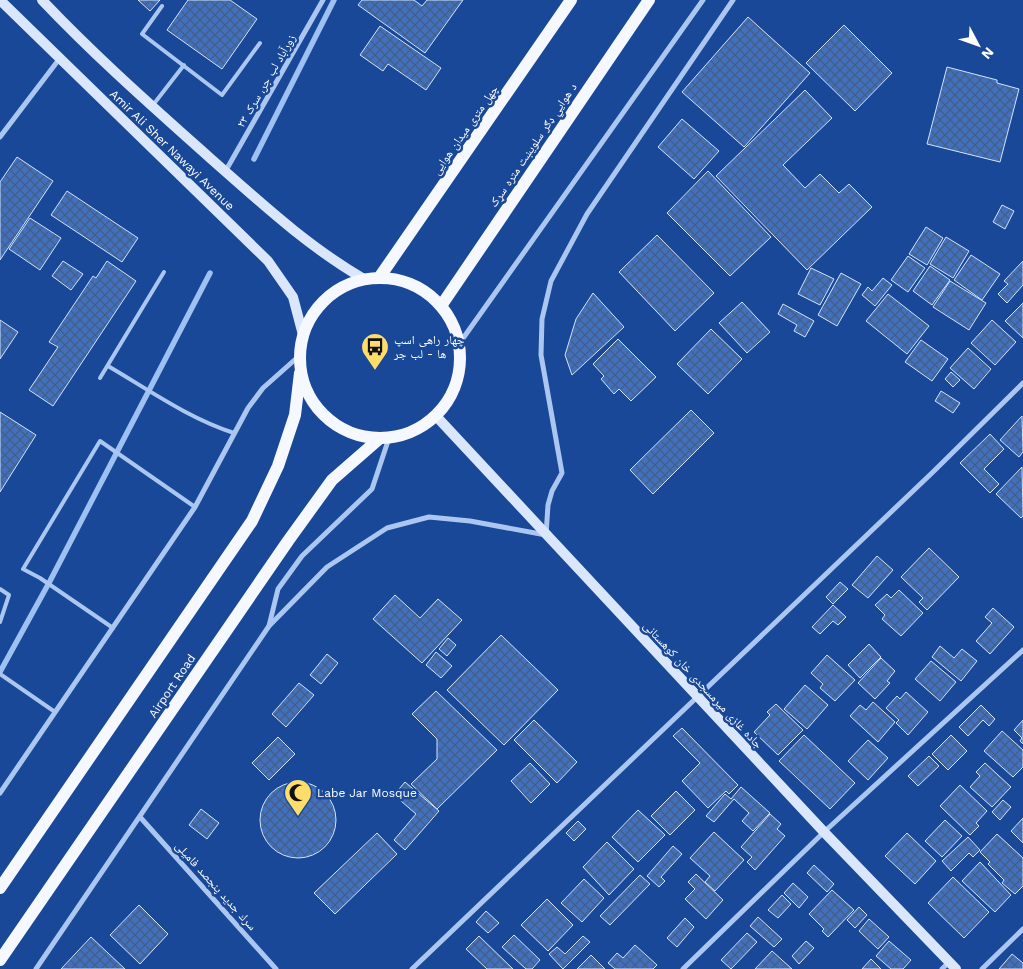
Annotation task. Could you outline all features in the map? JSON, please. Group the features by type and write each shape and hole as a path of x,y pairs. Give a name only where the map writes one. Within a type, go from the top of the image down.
{"main road":[{"name":"Amir Ali Sher Nawayi Avenue","path":"0,0 268,261 293,298 303,334"},
{"name":"Amir Ali Sher Nawayi Avenue","path":"42,0 76,35 152,106 289,228 335,262 364,279"},
{"name":"چهل متری میدان هوایی","path":"381,275 571,0"},
{"name":"د هوايي ډګر سلویښت متره سړک","path":"441,306 649,0"},
{"path":"0,888 252,522 278,466 295,415 300,373 299,356 303,334 312,315 326,298 344,286 381,275 406,282 425,291 441,306 452,323 459,344 459,370 452,395 436,416 414,431 384,438 347,432 328,420 312,404 300,373"},
{"name":"جاده غازی میرمسجدی خان کوهستانی","path":"436,416 949,967"},
{"name":"Airport Road","path":"0,960 332,480 384,438"}],"street":[{"name":"زورآباد لب جر، سرک ۲۳","path":"226,172 323,0"},
{"path":"459,344 703,0"},
{"path":"36,969 269,626 327,567 387,528 429,517 470,521 546,535 548,505 552,491 562,473 540,355 542,319 551,281 587,214 732,0"},
{"path":"0,137 60,58"},
{"path":"0,793 195,507 234,433 264,388 299,356"},
{"path":"412,969 934,471 1023,382"},
{"path":"269,626 278,589 302,556 372,489 384,438"},
{"path":"683,969 824,832 1023,650"},
{"name":"سرك جدید پنجصد فامیلی","path":"140,817 276,969"},
{"path":"982,969 1023,929"}],"lane":[{"path":"162,6 142,34 222,95 260,43"},
{"path":"152,106 184,65"},
{"path":"100,378 164,272"},
{"path":"108,366 164,401 211,425 234,433"},
{"path":"112,628 40,578 23,569 100,441 195,507"},
{"path":"0,589 9,595 0,622"},
{"path":"0,674 56,712"}],"building":[{"path":"138,0 160,0 150,11"},
{"path":"188,0 230,0 257,19 222,69 167,30"},
{"path":"362,0 414,0 422,6 427,0 463,0 425,53 358,5"},
{"path":"748,17 810,73 744,147 682,92"},
{"path":"844,25 892,73 855,111 806,63"},
{"path":"380,26 441,68 426,90 388,64 383,71 360,55"},
{"path":"947,67 997,80 997,83 1019,89 1000,162 927,144"},
{"path":"805,90 832,118 783,165 805,188 820,174 839,193 849,184 872,207 807,270 716,176"},
{"path":"682,119 719,151 694,179 658,147"},
{"path":"17,157 53,181 0,260 0,182"},
{"path":"708,171 771,237 730,276 667,213"},
{"path":"67,191 138,238 122,262 51,215"},
{"path":"1002,205 1014,211 1005,229 993,222"},
{"path":"30,218 61,238 40,270 9,249"},
{"path":"926,227 943,238 927,265 909,254"},
{"path":"657,235 714,293 675,331 619,272"},
{"path":"946,237 969,251 953,278 930,264"},
{"path":"971,255 1000,274 982,300 954,280"},
{"path":"908,256 925,268 908,292 891,280"},
{"path":"63,261 83,274 71,290 52,276"},
{"path":"107,261 136,281 53,406 29,390 58,347 49,342 93,276 96,278"},
{"path":"1023,261 1023,285 1007,303 998,294 1008,284 1004,281"},
{"path":"930,266 950,280 932,305 913,291"},
{"path":"811,268 834,279 820,305 798,294"},
{"path":"841,273 861,284 837,326 818,315"},
{"path":"883,278 892,285 875,306 862,295 868,287 872,291"},
{"path":"950,281 986,303 969,330 933,307"},
{"path":"593,293 624,327 572,375 565,355 576,319"},
{"path":"888,294 929,326 907,354 866,321"},
{"path":"742,302 770,332 747,353 719,323"},
{"path":"1023,303 1023,338 1005,321"},
{"path":"783,304 814,321 805,337 794,331 797,325 778,314"},
{"path":"0,320 18,332 0,359"},
{"path":"992,320 1016,342 995,365 971,343"},
{"path":"711,329 742,359 708,394 677,364"},
{"path":"618,339 656,377 631,401 619,389 614,394 601,379 604,376 593,364"},
{"path":"921,340 948,359 932,381 905,362"},
{"path":"968,348 991,369 974,389 950,368"},
{"path":"951,372 960,380 953,387 945,379"},
{"path":"941,391 960,403 953,413 935,401"},
{"path":"691,410 714,433 653,494 630,470"},
{"path":"0,412 36,435 0,492"},
{"path":"1022,416 1023,452 1019,457 1000,440"},
{"path":"990,434 1004,449 984,469 999,484 990,493 960,463"},
{"path":"1022,467 1023,516 1021,518 996,494"},
{"path":"929,548 959,577 927,610 919,602 923,598 901,577"},
{"path":"877,556 893,570 868,598 852,585"},
{"path":"840,582 848,589 833,604 826,597"},
{"path":"899,590 923,613 901,636 882,619 885,615 875,605 887,594 891,598"},
{"path":"395,595 420,618 438,599 462,620 422,663 373,619"},
{"path":"833,605 846,617 838,625 833,621 820,634 812,627"},
{"path":"993,608 1014,627 990,654 976,641 992,623 985,617"},
{"path":"501,635 558,690 504,745 447,690"},
{"path":"448,638 456,645 447,656 439,649"},
{"path":"869,644 881,657 860,678 848,665"},
{"path":"940,646 954,658 962,649 977,661 961,681 932,657"},
{"path":"436,652 452,666 441,678 426,665"},
{"path":"327,654 338,663 321,684 310,675"},
{"path":"827,655 855,680 835,701 820,688 823,684 811,673"},
{"path":"881,658 895,671 887,681 890,683 875,699 858,683"},
{"path":"931,661 956,682 940,701 915,679"},
{"path":"299,683 314,695 286,727 272,714"},
{"path":"805,685 828,705 807,729 784,709"},
{"path":"436,691 497,750 437,809 411,784 437,759 437,739 412,714"},
{"path":"906,692 928,712 908,735 896,723 899,720 886,708 897,696 900,699"},
{"path":"873,702 895,722 878,742 850,716 860,705 866,710"},
{"path":"776,704 803,730 778,755 754,732 770,715 767,712"},
{"path":"981,705 995,719 989,726 983,720 968,736 959,727"},
{"path":"534,720 577,762 557,783 514,740"},
{"path":"1023,720 1023,744 1020,741 1022,738 1014,730"},
{"path":"682,728 738,785 729,794 726,791 708,808 682,781 700,763 673,736"},
{"path":"1002,731 1023,750 1023,767 1013,777 984,751"},
{"path":"804,735 855,783 830,809 779,761"},
{"path":"951,735 967,751 948,770 932,754"},
{"path":"278,737 295,754 269,780 252,763"},
{"path":"868,740 888,758 868,780 848,761"},
{"path":"929,756 939,766 918,786 908,776"},
{"path":"530,763 550,784 531,803 511,781"},
{"path":"985,763 1011,787 992,807 970,787 980,776 976,772"},
{"name":"Labe Jar Mosque","path":"298,782 312,785 325,793 333,806 336,820 333,834 325,847 312,855 298,858 284,855 271,847 263,834 260,820 263,806 271,793 284,785"},
{"path":"405,782 439,811 405,850 394,840 416,814 394,795"},
{"path":"960,785 987,811 976,823 979,826 970,835 940,806"},
{"path":"741,787 770,813 753,831 742,821 749,813 734,799 714,822 706,816 725,794 731,799"},
{"path":"676,791 695,810 670,835 651,816"},
{"path":"1003,800 1011,807 1000,820 992,812"},
{"path":"201,809 219,823 207,839 189,825"},
{"path":"638,810 665,835 638,862 612,837"},
{"path":"770,814 781,824 777,829 785,836 755,870 747,862 752,857 741,847"},
{"path":"1023,818 1023,843 1011,831"},
{"path":"945,820 962,836 942,857 925,841"},
{"path":"578,821 586,829 574,841 566,833"},
{"path":"714,832 744,860 715,891 705,882 710,876 690,858"},
{"path":"377,833 397,854 335,914 314,893"},
{"path":"907,833 936,861 915,884 885,856"},
{"path":"997,834 1023,858 1023,886 1015,894 1002,883 1004,880 988,864 990,862 980,852"},
{"path":"968,837 980,850 973,857 969,853 951,871 942,861"},
{"path":"607,842 634,869 609,895 583,867"},
{"path":"673,846 682,854 661,877 665,881 659,887 647,876"},
{"path":"980,862 1011,895 995,912 962,881"},
{"path":"814,865 834,884 827,892 807,873"},
{"path":"696,874 723,900 706,919 685,899 695,889 688,882"},
{"path":"640,875 650,884 610,925 600,916"},
{"path":"953,877 989,912 964,938 928,903"},
{"path":"584,879 604,898 582,922 561,903"},
{"path":"793,883 808,897 799,908 784,893"},
{"path":"832,890 854,910 828,937 822,931 824,929 809,914"},
{"path":"782,895 791,904 778,918 768,910"},
{"path":"547,899 573,925 548,951 521,925"},
{"path":"139,905 168,934 140,964 110,935"},
{"path":"859,907 867,915 855,928 847,920"},
{"path":"486,911 499,923 488,933 476,922"},
{"path":"758,917 782,939 774,947 750,926"},
{"path":"685,918 694,927 677,947 667,938"},
{"path":"869,919 889,937 878,949 859,931"},
{"path":"747,933 757,942 731,969 721,960"},
{"path":"514,935 540,960 532,969 526,969 502,947"},
{"path":"479,936 513,969 487,969 466,949"},
{"path":"583,936 590,942 563,969 549,954 557,947 565,954"},
{"path":"91,937 125,969 61,969"},
{"path":"806,941 814,948 799,964 792,956"},
{"path":"889,941 911,960 903,969 891,969 876,956"},
{"path":"635,945 657,965 653,969 615,969 608,963 617,953 623,958"},
{"path":"772,951 792,969 755,969"},
{"path":"1012,954 1023,963 1023,969 999,969"},
{"path":"591,955 605,969 577,969"},
{"path":"871,959 881,969 862,969"}],"waterway":[{"path":"254,159 334,0"},
{"path":"0,672 50,581 210,273"}],"place":[{"name":"چهار راهی اسپ ها - لب جر","path":"375,371"},
{"name":"Labe Jar Mosque","path":"298,817"}]}
